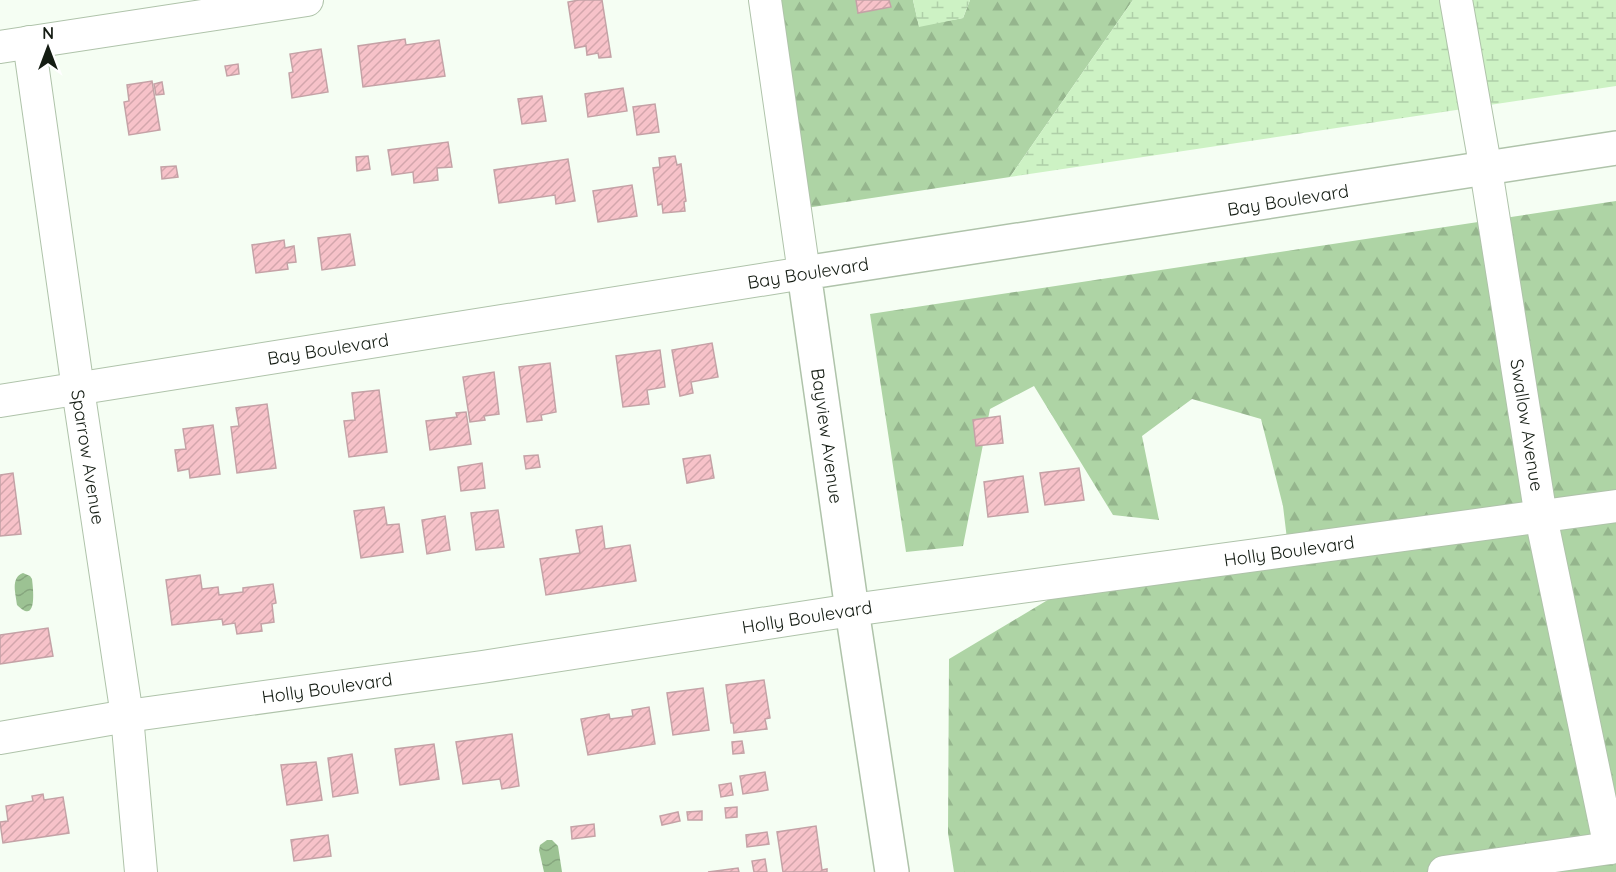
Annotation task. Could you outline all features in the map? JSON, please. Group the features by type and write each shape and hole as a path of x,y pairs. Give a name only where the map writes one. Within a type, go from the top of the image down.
{"main road":[{"name":"Bay Boulevard","path":"804,273 1486,170 1616,148"},
{"name":"Bayview Avenue","path":"804,273 892,872"}],"street":[{"path":"15,45 308,0"},
{"name":"Bayview Avenue","path":"765,0 804,273"},
{"name":"Swallow Avenue","path":"1456,0 1486,170 1541,517 1613,847"},
{"name":"Sparrow Avenue","path":"15,45 78,389 127,716 141,872"},
{"name":"Bay Boulevard","path":"0,401 804,273"},
{"name":"Holly Boulevard","path":"0,738 127,716 482,667 852,610 1616,506"},
{"path":"1444,872 1613,847"}],"green space":[{"path":"761,0 913,0 919,26 963,18 970,0 1133,0 1010,177 793,210"},
{"path":"913,0 970,0 963,18 919,27"},
{"path":"1133,0 1616,0 1616,86 1010,177"},
{"path":"1616,201 1616,872 954,872 948,833 949,659 1061,592 1290,564 1283,506 1261,419 1192,399 1142,436 1159,520 1113,515 1034,386 990,409 963,546 906,552 870,314"}],"water":[{"path":"23,573 32,579 33,603 28,611 17,605 15,582"},
{"path":"547,840 552,840 558,846 562,872 544,872 539,850 540,845"}],"building":[{"path":"602,0 611,57 599,58 598,53 587,55 586,46 575,48 568,2"},
{"path":"856,0 889,0 891,7 858,13"},
{"path":"405,39 406,45 439,40 445,76 363,87 358,46"},
{"path":"321,49 328,92 292,98 289,73 293,72 290,54"},
{"path":"238,64 239,74 227,76 225,66"},
{"path":"152,81 160,130 129,135 124,102 129,101 127,85"},
{"path":"162,82 164,94 156,95 154,84"},
{"path":"623,88 627,111 588,117 585,94"},
{"path":"542,96 546,121 522,124 518,99"},
{"path":"655,104 659,132 637,135 633,107"},
{"path":"448,142 452,167 437,168 438,180 414,183 413,172 392,175 388,150"},
{"path":"368,156 370,169 357,171 356,157"},
{"path":"675,156 677,165 681,164 686,201 684,202 685,211 663,213 662,204 658,205 653,168 660,167 659,158"},
{"path":"568,159 575,201 556,204 555,195 499,203 494,170"},
{"path":"176,166 178,177 162,179 161,167"},
{"path":"632,185 637,216 598,222 593,191"},
{"path":"350,234 355,265 322,270 318,238"},
{"path":"284,240 285,248 294,246 296,262 287,263 288,269 256,273 252,245"},
{"path":"712,343 718,377 691,382 693,393 680,396 672,350"},
{"path":"660,350 665,387 647,390 649,404 623,407 616,356"},
{"path":"550,363 556,412 541,415 542,420 527,422 519,367"},
{"path":"494,372 499,414 484,416 485,420 470,422 463,377"},
{"path":"379,390 387,452 349,457 344,421 355,420 352,393"},
{"path":"267,404 276,468 237,473 231,427 239,426 236,408"},
{"path":"466,412 471,444 430,450 426,421 457,417 456,413"},
{"path":"1000,416 1003,443 976,446 973,420"},
{"path":"213,425 220,474 190,478 189,469 178,471 175,450 186,449 183,429"},
{"path":"538,455 540,467 526,469 524,456"},
{"path":"710,455 714,478 687,483 683,459"},
{"path":"482,463 485,488 461,491 458,467"},
{"path":"1079,468 1084,500 1045,505 1040,473"},
{"path":"13,473 21,534 0,536 0,475"},
{"path":"1023,476 1028,512 988,517 984,482"},
{"path":"384,507 387,525 399,524 403,552 361,558 354,511"},
{"path":"498,510 504,547 476,550 471,513"},
{"path":"445,516 450,550 427,554 422,520"},
{"path":"602,526 605,549 630,545 636,581 546,595 540,559 580,553 576,530"},
{"path":"200,575 202,589 218,587 219,595 243,592 243,588 273,584 276,603 272,604 274,622 261,624 262,631 237,634 235,623 223,625 222,619 172,625 166,580"},
{"path":"48,628 53,656 0,664 0,635"},
{"path":"764,680 770,718 765,719 767,729 734,733 726,685"},
{"path":"703,688 709,730 673,735 667,693"},
{"path":"649,707 655,744 588,755 581,719 609,714 610,719 633,716 632,710"},
{"path":"512,734 519,786 502,789 500,779 463,784 456,742"},
{"path":"742,741 744,753 733,754 732,742"},
{"path":"434,744 439,779 400,785 395,749"},
{"path":"352,754 358,793 333,797 328,758"},
{"path":"316,762 322,800 287,805 281,765"},
{"path":"765,772 768,790 743,794 740,776"},
{"path":"731,783 733,795 721,797 719,785"},
{"path":"43,794 44,800 63,797 69,833 3,843 0,822 8,821 6,806 33,801 32,796"},
{"path":"737,807 737,817 726,818 725,808"},
{"path":"702,811 702,820 688,820 687,812"},
{"path":"678,812 680,821 662,825 660,816"},
{"path":"594,824 595,836 572,839 571,827"},
{"path":"816,826 822,870 827,869 827,872 783,872 777,832"},
{"path":"767,832 769,844 747,847 746,835"},
{"path":"328,835 331,856 294,861 291,840"},
{"path":"765,859 767,872 754,872 752,861"},
{"path":"738,868 739,872 708,872"}]}
